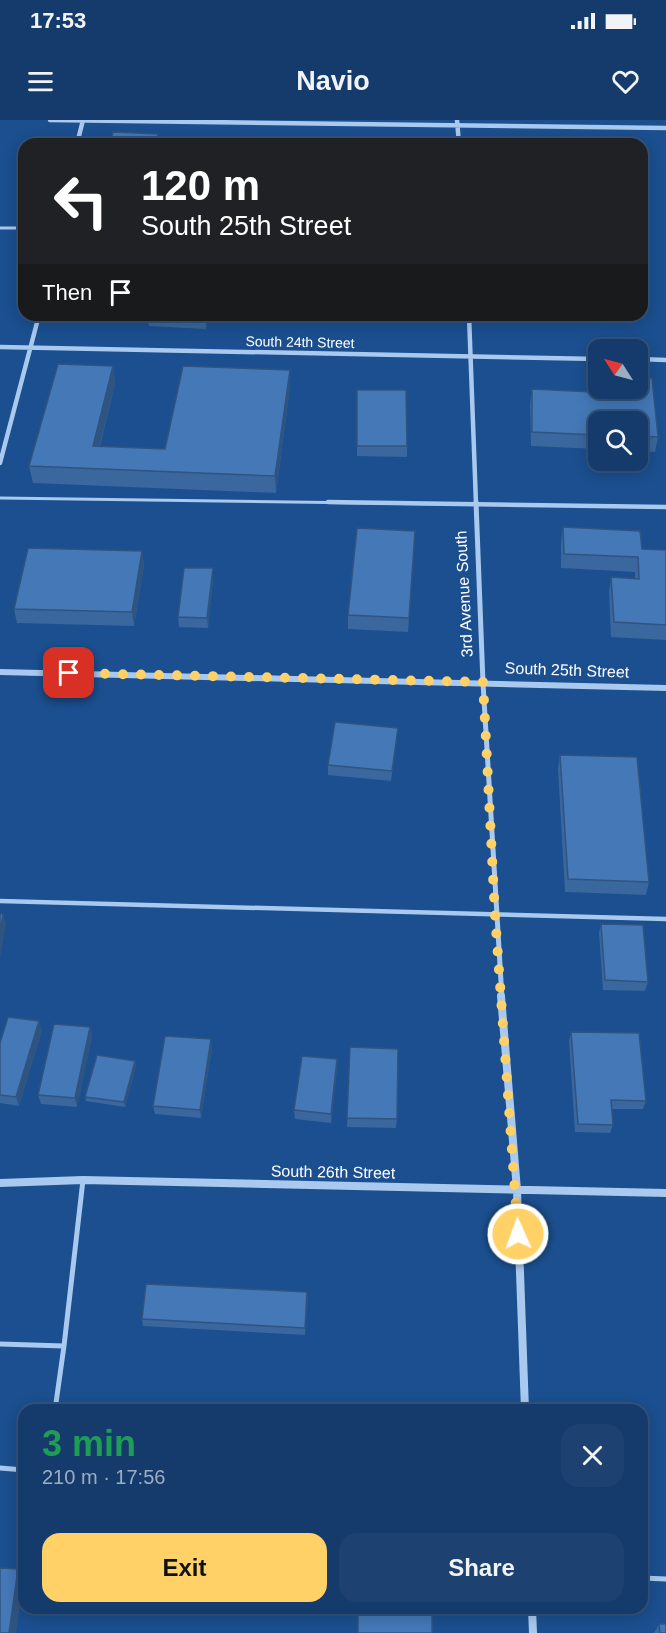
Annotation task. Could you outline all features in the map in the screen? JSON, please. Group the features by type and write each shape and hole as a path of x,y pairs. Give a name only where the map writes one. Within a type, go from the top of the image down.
{"street":[{"path":"50,120 457,123 666,128"},
{"path":"78,138 83,120"},
{"path":"457,123 458,138"},
{"path":"0,464 38,321"},
{"name":"3rd Avenue South","path":"468,321 495,915 517,1190 525,1404"},
{"name":"South 24th Street","path":"0,347 588,359"},
{"path":"648,359 666,360"},
{"name":"South 25th Street","path":"0,672 666,688"},
{"name":"South 26th Street","path":"0,1183 83,1180 666,1193"},
{"path":"532,1614 533,1633"}],"lane":[{"path":"0,228 18,228"},
{"path":"0,498 666,507"},
{"path":"0,901 666,919"},
{"path":"56,1404 83,1180"},
{"path":"0,1344 64,1346"},
{"path":"0,1468 18,1470"},
{"path":"648,1578 666,1579"}],"building":[{"path":"113,132 158,134 157,138 112,138"},
{"path":"58,364 113,366 93,446 165,449 183,366 290,370 275,476 29,466"},
{"path":"648,378 652,378 658,437 648,436 648,411 588,411 588,435 532,432 532,389 588,392 588,399 648,399"},
{"path":"357,390 406,390 407,446 357,446"},
{"path":"563,527 640,531 642,549 666,550 666,625 614,622 611,577 639,579 638,557 564,554"},
{"path":"357,528 415,531 409,618 348,615"},
{"path":"28,548 142,551 132,612 14,609"},
{"path":"184,568 213,568 207,618 178,617"},
{"path":"335,722 398,728 392,771 328,765"},
{"path":"560,755 637,757 649,882 568,879"},
{"path":"0,914 3,914 0,932"},
{"path":"601,924 643,925 648,982 605,980"},
{"path":"8,1017 39,1021 16,1097 0,1095 0,1043"},
{"path":"54,1024 90,1027 75,1098 38,1095"},
{"path":"571,1032 639,1033 646,1101 611,1100 613,1125 578,1124"},
{"path":"165,1036 211,1039 200,1110 153,1106"},
{"path":"350,1047 398,1049 397,1119 347,1118"},
{"path":"97,1055 135,1061 124,1102 85,1097"},
{"path":"302,1056 337,1059 331,1114 294,1110"},
{"path":"146,1284 307,1292 305,1328 142,1319"},
{"path":"0,1568 18,1569 9,1633 0,1633"},
{"path":"358,1614 432,1614 432,1633 358,1633"},
{"path":"659,1624 666,1624 666,1633 660,1633"}],"route":[{"path":"69,673 483,682 495,915 517,1190 518,1234"}]}
